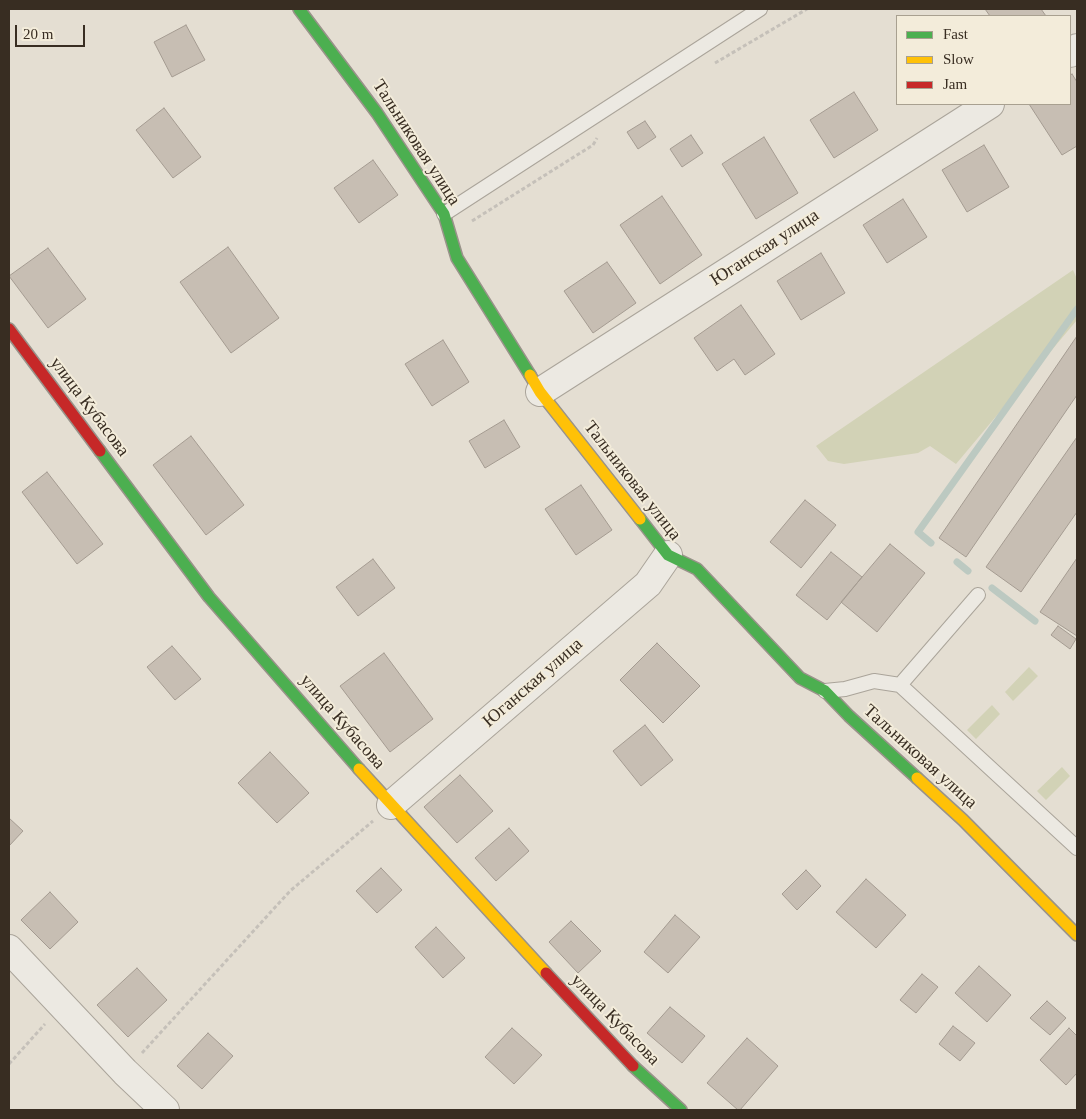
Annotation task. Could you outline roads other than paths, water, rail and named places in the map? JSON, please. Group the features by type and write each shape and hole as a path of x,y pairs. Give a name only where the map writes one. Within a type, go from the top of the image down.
{"street":[{"name":"Тальниковая улица","path":"299,9 377,113 444,214 457,258 540,392 668,555 697,569 800,678 825,691 849,716 963,820 1077,936"},
{"name":"Юганская улица","path":"540,392 988,105"},
{"name":"улица Кубасова","path":"9,329 209,598 391,805 628,1061 680,1110"},
{"name":"Юганская улица","path":"391,805 648,584 668,555"},
{"path":"9,949 125,1072 165,1110"}],"lane":[{"path":"444,214 760,9"},
{"path":"900,685 978,595"},
{"path":"825,691 846,689 874,681 900,685 1077,848"}],"waterway":[{"path":"931,543 918,532 1077,309"},
{"path":"957,562 968,571"},
{"path":"992,588 1035,621"}]}
